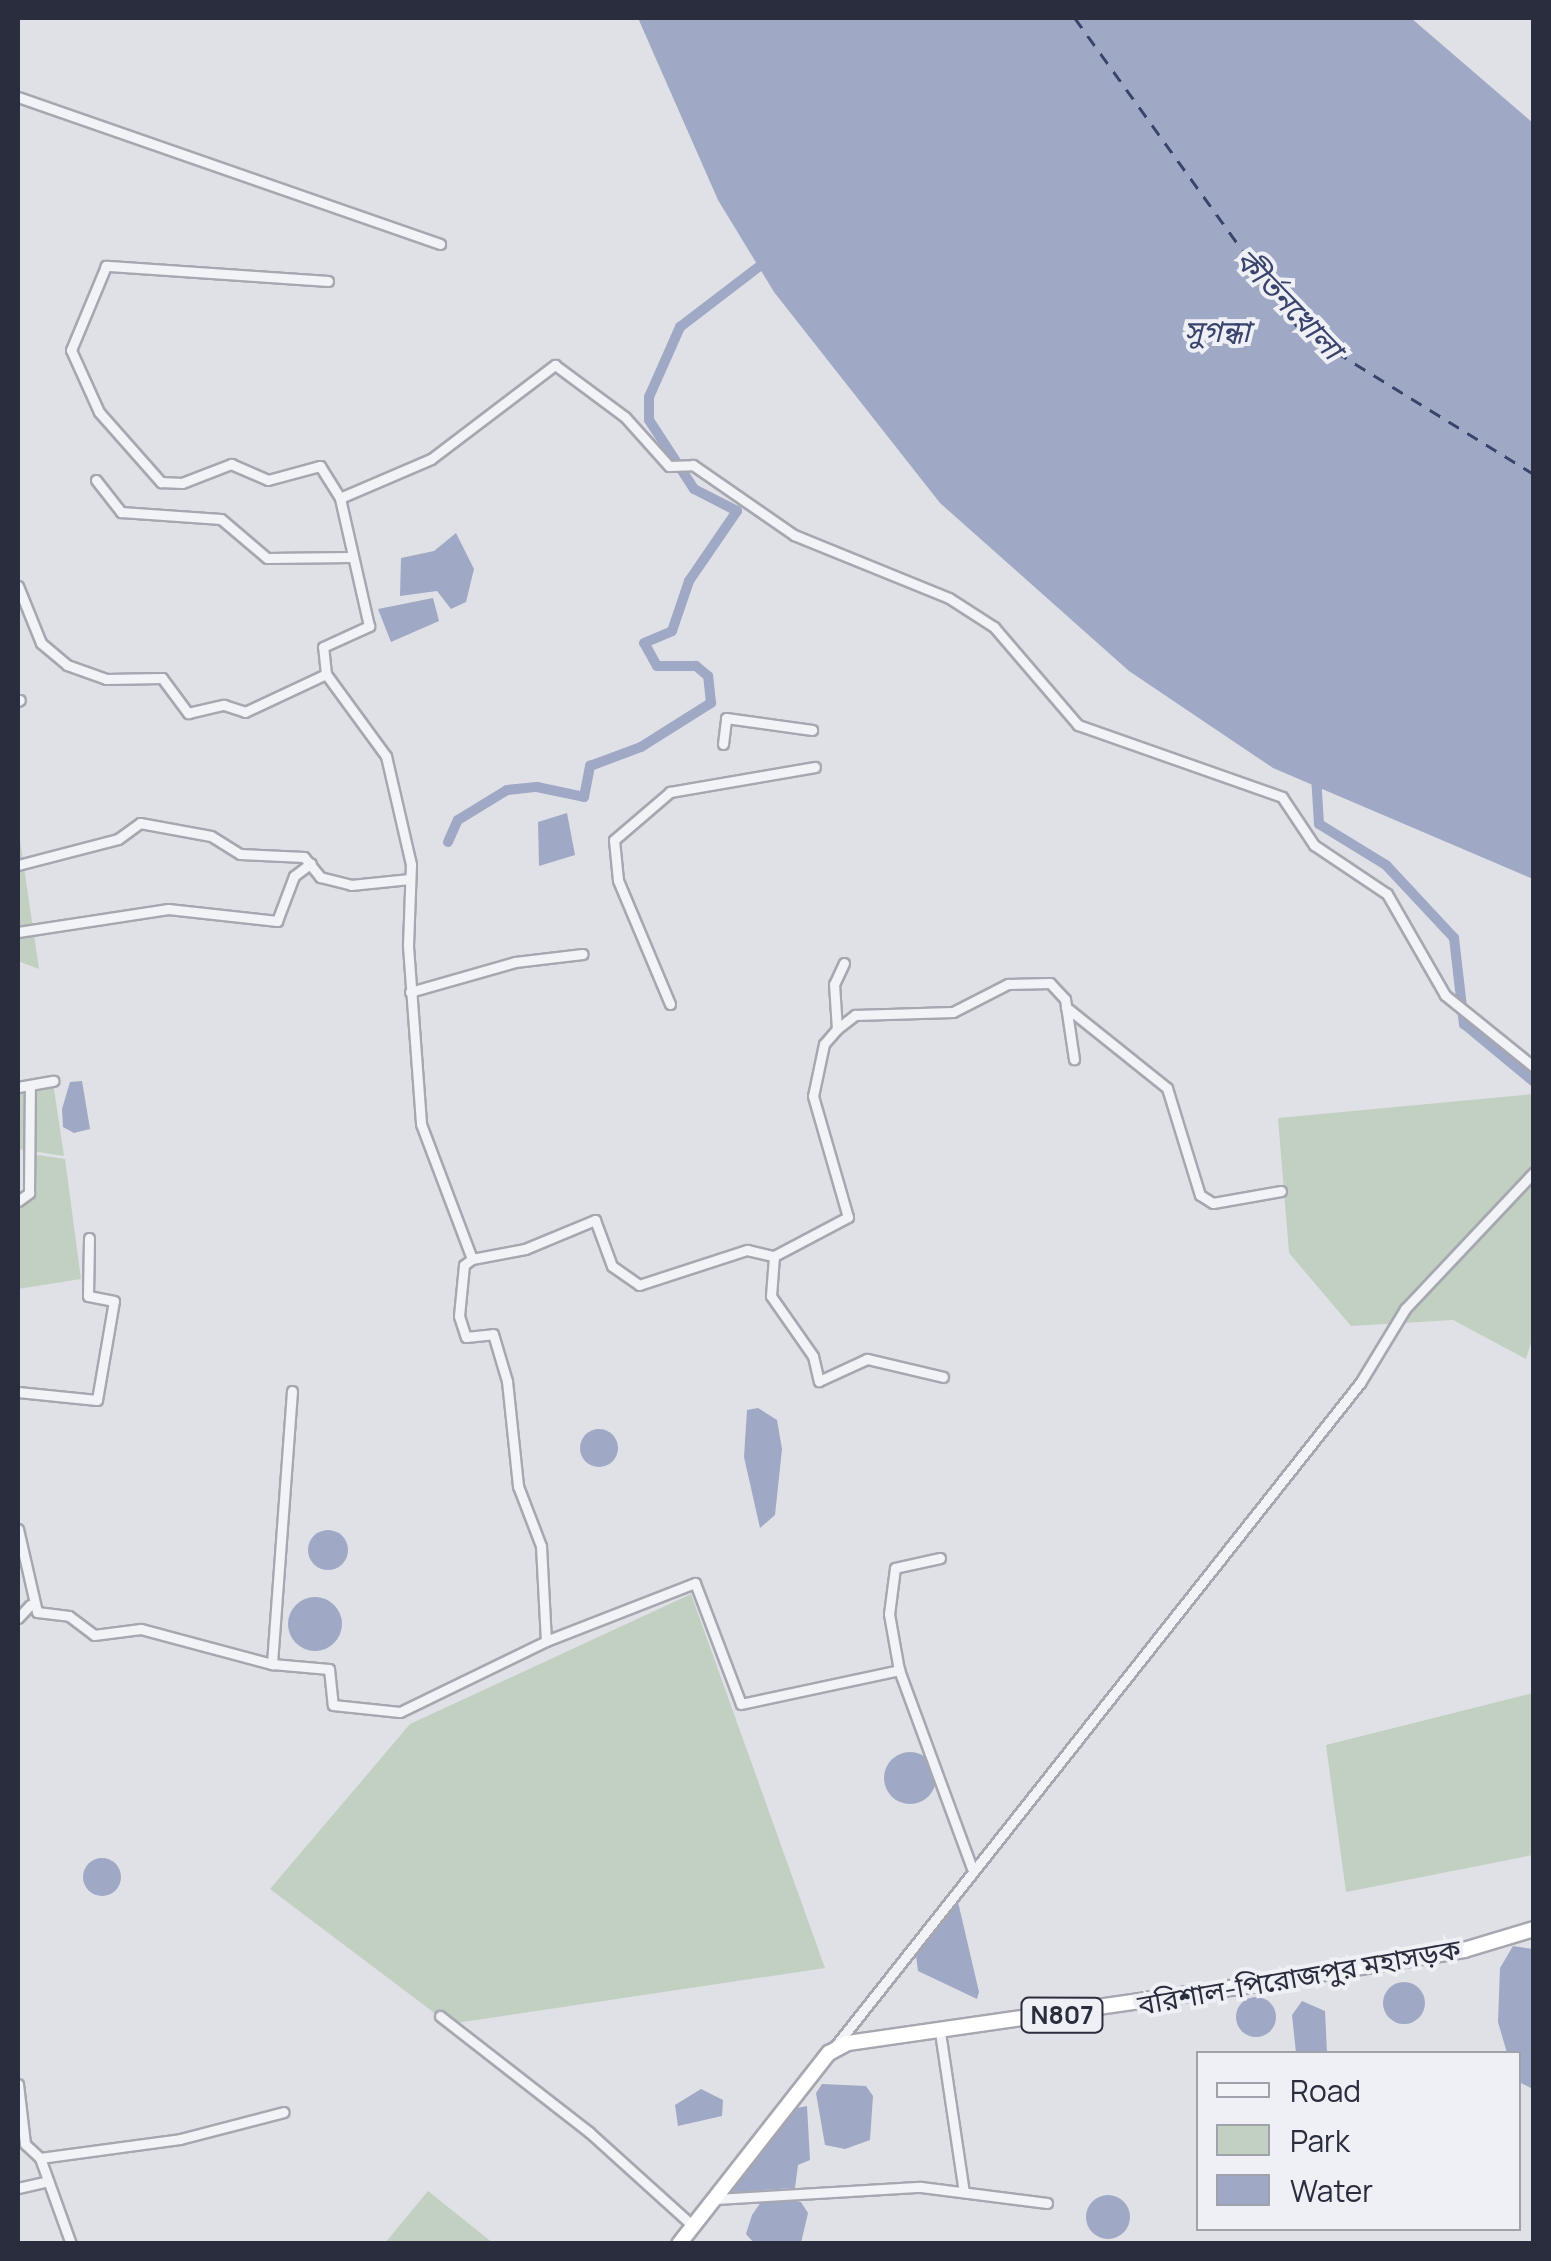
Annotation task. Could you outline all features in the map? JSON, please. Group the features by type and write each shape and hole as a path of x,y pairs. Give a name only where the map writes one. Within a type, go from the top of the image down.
{"highway":[{"name":"বরিশাল-পিরোজপুর মহাসড়ক","path":"832,2051 1464,1950 1534,1929"},
{"path":"679,2244 832,2051"}],"street":[{"path":"18,97 440,244"},
{"path":"328,281 106,266 71,350 99,412 160,482 182,483 231,464 268,480 320,466 340,498 370,626 323,648 326,674 386,756 410,879 410,992 421,1124 472,1259"},
{"path":"340,498 430,459 554,365 624,416 669,466 693,465 794,535 949,598 994,627 1078,725 1282,798 1314,845 1387,894 1446,995 1534,1067"},
{"path":"96,480 121,512 221,519 267,558 351,557"},
{"path":"18,586 41,642 67,665 106,679 162,678 188,713 224,705 244,712 326,674"},
{"path":"723,744 726,718 812,730"},
{"path":"670,1004 618,880 614,840 670,792 815,767"},
{"path":"18,866 118,839 140,823 211,836 240,854 311,864 320,877 351,885 410,879"},
{"path":"18,932 168,909 277,921 294,876 311,864"},
{"path":"410,992 515,962 583,954"},
{"path":"837,1029 834,984 844,962"},
{"path":"546,1642 541,1546 518,1486 508,1381 493,1334 466,1336 459,1316 464,1265 472,1259 525,1249 596,1220 612,1266 639,1284 747,1250 774,1256 848,1217 813,1096 824,1044 855,1015 973,1008 1008,984 1060,986 1074,1060"},
{"path":"1066,1008 1167,1088 1200,1195 1213,1203 1281,1192"},
{"path":"18,1087 53,1081"},
{"path":"18,1201 29,1193 30,1085"},
{"path":"832,2051 972,1868 1360,1383 1405,1309 1534,1172"},
{"path":"18,1392 97,1400 114,1301 88,1296 89,1238"},
{"path":"774,1256 770,1296 813,1356 818,1381 867,1359 942,1378"},
{"path":"272,1664 292,1391"},
{"path":"18,1530 30,1605"},
{"path":"940,1558 895,1568 889,1614 899,1670 972,1868"},
{"path":"30,1605 94,1634 141,1629 272,1664 329,1669 333,1705 400,1712 546,1642 695,1584 741,1704 899,1670"},
{"path":"18,1618 30,1605"},
{"path":"440,2016 589,2132 693,2226"},
{"path":"940,2032 964,2192"},
{"path":"18,2084 21,2146 40,2158 71,2244"},
{"path":"40,2158 180,2139 284,2112"},
{"path":"18,2188 48,2180"},
{"path":"713,2199 964,2192 1047,2203"}],"green space":[{"path":"18,826 39,969 18,961"},
{"path":"53,1083 64,1156 18,1149 18,1088"},
{"path":"1533,1094 1534,1333 1526,1359 1453,1320 1351,1326 1289,1253 1278,1118"},
{"path":"31,1154 65,1159 81,1279 18,1289 18,1205 31,1198"},
{"path":"691,1594 825,1968 449,2024 270,1889 410,1724"},
{"path":"1533,1693 1533,1855 1346,1892 1326,1745"},
{"path":"428,2191 493,2243 385,2243"}],"water":[{"name":"সুগন্ধা","path":"638,18 1411,18 1533,123 1533,879 1273,768 1129,671 940,503 774,292 718,200"},
{"path":"456,533 474,569 466,602 451,609 437,591 400,596 401,558 434,551"},
{"path":"433,598 439,621 391,642 378,609"},
{"path":"567,813 575,855 539,866 538,822"},
{"path":"82,1081 90,1129 74,1133 63,1127 62,1109 70,1082"},
{"path":"758,1408 777,1420 782,1449 775,1515 760,1528 744,1457 747,1410"},
{"path":"599,1429 613,1434 618,1448 613,1462 599,1467 585,1462 580,1448 585,1434"},
{"path":"328,1530 342,1536 348,1550 342,1564 328,1570 314,1564 308,1550 314,1536"},
{"path":"315,1597 334,1605 342,1624 334,1643 315,1651 296,1643 288,1624 296,1605"},
{"path":"910,1752 928,1760 936,1778 928,1796 910,1804 892,1796 884,1778 892,1760"},
{"path":"102,1858 115,1864 121,1877 115,1890 102,1896 89,1890 83,1877 89,1864"},
{"path":"958,1902 979,1992 977,1999 918,1971 915,1948"},
{"path":"1513,1946 1533,1949 1533,2089 1521,2083 1521,2051 1506,2051 1498,2022 1500,1968"},
{"path":"1404,1982 1419,1988 1425,2003 1419,2018 1404,2024 1389,2018 1383,2003 1389,1988"},
{"path":"1256,1997 1270,2003 1276,2017 1270,2031 1256,2037 1242,2031 1236,2017 1242,2003"},
{"path":"1302,2001 1325,2011 1327,2051 1296,2051 1292,2015"},
{"path":"822,2084 866,2086 873,2096 870,2140 845,2149 825,2145 816,2093"},
{"path":"701,2089 723,2100 722,2116 678,2126 675,2105"},
{"path":"807,2106 810,2160 798,2165 795,2188 731,2192 792,2109"},
{"path":"1108,2195 1124,2201 1130,2217 1124,2233 1108,2239 1092,2233 1086,2217 1092,2201"},
{"path":"781,2198 801,2202 808,2213 801,2243 754,2243 746,2234 752,2215 761,2202"}],"waterway":[{"path":"448,842 458,820 507,790 537,787 584,797 590,766 641,747 711,703 708,676 696,666 657,666 644,643 672,631 689,581 737,511 694,489 649,420 649,397 680,327 769,259"},
{"path":"1316,776 1319,824 1386,865 1454,938 1464,1024 1534,1082"}],"ferry route":[{"path":"1075,18 1299,329 1534,474"}],"water label":[{"name":"কীর্তনখোলা","path":"1289,304"}]}
